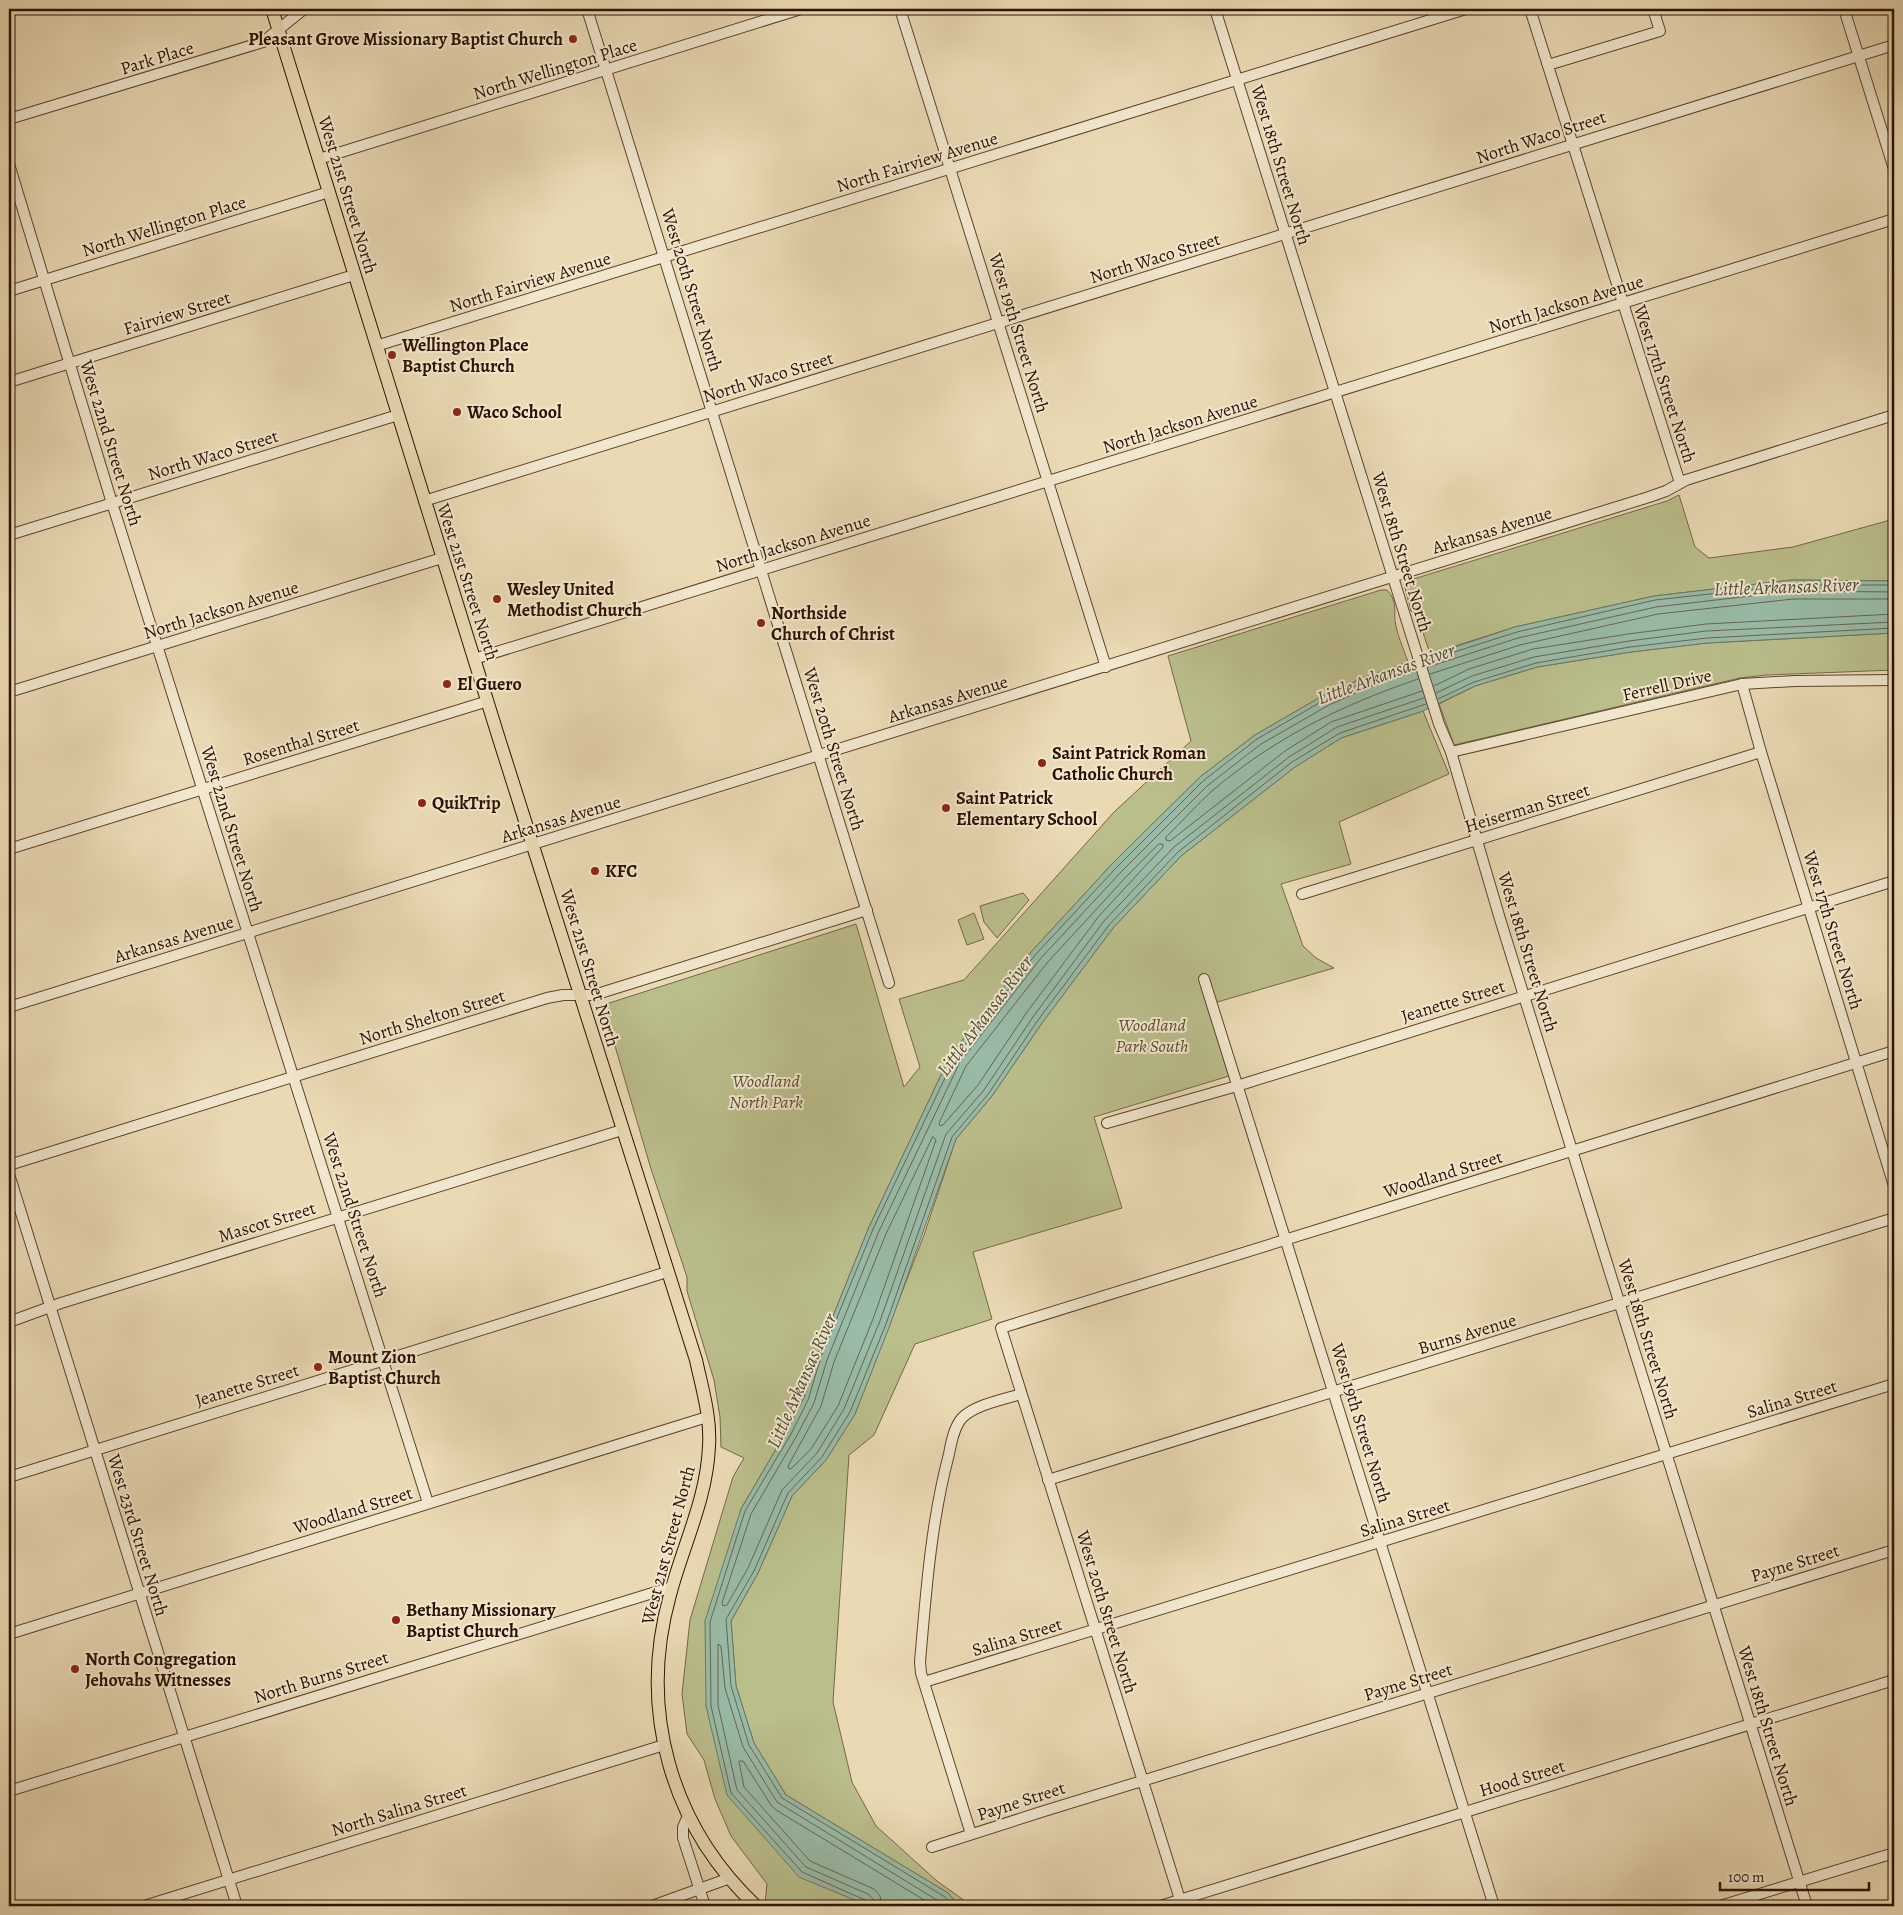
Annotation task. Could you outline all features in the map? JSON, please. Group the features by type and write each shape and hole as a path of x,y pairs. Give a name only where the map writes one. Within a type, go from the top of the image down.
{"main road":[{"name":"West 21st Street North","path":"272,9 424,501 696,1360 707,1407 709,1443 707,1475 698,1509 672,1587 659,1648 656,1688 659,1722 675,1784 688,1816 705,1846 730,1878 756,1906"}],"street":[{"name":"Park Place","path":"9,119 263,42 304,9"},
{"name":"West 20th Street North","path":"587,9 889,983"},
{"name":"North Wellington Place","path":"319,159 801,9"},
{"name":"West 19th Street North","path":"900,9 1106,667"},
{"name":"West 18th Street North","path":"1215,9 1439,724 1451,752 1476,841 1808,1906"},
{"name":"North Fairview Avenue","path":"376,346 1466,9"},
{"name":"West 17th Street North","path":"1530,9 1680,483"},
{"path":"1548,65 1660,31 1653,9"},
{"path":"1844,9 1894,169"},
{"name":"North Waco Street","path":"424,501 1894,45"},
{"name":"West 22nd Street North","path":"9,164 112,503 428,1503"},
{"name":"North Wellington Place","path":"9,291 329,192"},
{"name":"North Jackson Avenue","path":"474,659 1894,219"},
{"name":"Fairview Street","path":"9,382 354,275"},
{"name":"North Waco Street","path":"9,535 398,415"},
{"name":"Arkansas Avenue","path":"9,1007 1394,578 1649,497 1666,491 1686,480 1894,416"},
{"name":"North Jackson Avenue","path":"9,692 442,558"},
{"name":"Ferrell Drive","path":"1451,752 1742,684 1795,681 1894,680"},
{"name":"West 17th Street North","path":"1742,684 1761,752 1894,1186"},
{"name":"Rosenthal Street","path":"9,850 488,702"},
{"name":"Heiserman Street","path":"1302,894 1761,752"},
{"name":"Jeanette Street","path":"1107,1122 1237,1086 1894,881"},
{"name":"North Shelton Street","path":"9,1165 547,998 563,994 594,995 867,910"},
{"name":"West 19th Street North","path":"1204,979 1382,1542 1494,1906"},
{"name":"Woodland Street","path":"1001,1328 1894,1051"},
{"name":"Mascot Street","path":"9,1322 338,1217 622,1130"},
{"name":"West 23rd Street North","path":"9,1174 237,1906"},
{"name":"Burns Avenue","path":"1048,1480 1894,1218"},
{"name":"Jeanette Street","path":"9,1477 667,1272"},
{"name":"West 20th Street North","path":"1001,1328 1181,1903"},
{"name":"Salina Street","path":"924,1682 1894,1384"},
{"path":"971,1834 924,1682 920,1662 932,1532 944,1472 954,1436 962,1418 972,1411 1021,1394"},
{"name":"Woodland Street","path":"9,1634 707,1417"},
{"name":"Payne Street","path":"932,1847 1894,1550"},
{"name":"North Burns Street","path":"9,1791 672,1587"},
{"name":"Hood Street","path":"1160,1906 1181,1903 1465,1812 1894,1680"},
{"name":"North Salina Street","path":"144,1906 664,1745"},
{"path":"688,1816 683,1828 683,1838 705,1906"},
{"path":"1720,1906 1894,1853"},
{"path":"652,1906 730,1878"}],"green space":[{"path":"1679,495 1695,547 1709,558 1793,547 1894,519 1894,581 1792,580 1654,596 1515,627 1430,654 1418,617 1411,611 1404,584 1407,581 1667,501"},
{"name":"Woodland North Park","path":"1381,590 1387,590 1394,601 1397,630 1408,662 1365,677 1324,695 1255,735 1200,777 1112,864 1032,951 950,1056 869,1227 817,1356 804,1398 741,1509 706,1706 855,1901 869,1906 769,1906 765,1903 767,1884 731,1836 715,1799 704,1760 687,1734 682,1694 690,1620 733,1477 744,1458 721,1447 720,1417 714,1380 687,1291 687,1277 651,1169 603,1005 856,924 904,1087 920,1067 899,999 964,980 1114,812 1191,741 1168,656"},
{"path":"1894,633 1894,670 1767,675 1740,678 1454,745 1439,704 1475,686 1537,667 1631,652 1707,643"},
{"name":"Woodland Park South","path":"1423,711 1449,774 1339,822 1351,864 1281,884 1303,946 1316,958 1334,968 1207,1005 1229,1076 1094,1117 1122,1208 973,1252 992,1319 915,1344 874,1435 849,1455 833,1702 852,1782 876,1826 937,1881 972,1906 959,1906 948,1893 786,1795 754,1743 736,1686 731,1621 758,1573 792,1496 826,1460 855,1414 924,1235 956,1139 992,1096 1042,1023 1113,928 1181,856 1295,767 1341,738"},
{"path":"1023,893 1029,900 997,938 984,922 980,906"},
{"path":"974,913 984,939 967,945 958,920"}],"water":[{"name":"Little Arkansas River","path":"1792,580 1894,581 1894,633 1707,643 1631,652 1537,667 1475,686 1423,711 1341,738 1295,767 1181,856 1113,928 1042,1023 992,1096 956,1139 890,1325 855,1414 826,1460 792,1496 758,1573 731,1621 736,1686 754,1743 786,1795 948,1893 959,1906 869,1906 799,1877 727,1795 706,1706 705,1621 741,1509 804,1398 817,1356 869,1227 950,1056 1032,951 1112,864 1200,777 1255,735 1324,695 1365,677 1515,627 1654,596"}],"place":[{"name":"Pleasant Grove Missionary Baptist Church","path":"573,39"},
{"name":"Wellington Place Baptist Church","path":"392,355"},
{"name":"Waco School","path":"457,412"},
{"name":"Wesley United Methodist Church","path":"497,599"},
{"name":"Northside Church of Christ","path":"761,623"},
{"name":"El Guero","path":"447,684"},
{"name":"Saint Patrick Roman Catholic Church","path":"1042,763"},
{"name":"QuikTrip","path":"422,803"},
{"name":"Saint Patrick Elementary School","path":"946,808"},
{"name":"KFC","path":"595,871"},
{"name":"Mount Zion Baptist Church","path":"318,1367"},
{"name":"Bethany Missionary Baptist Church","path":"396,1620"},
{"name":"North Congregation Jehovahs Witnesses","path":"75,1669"}]}
